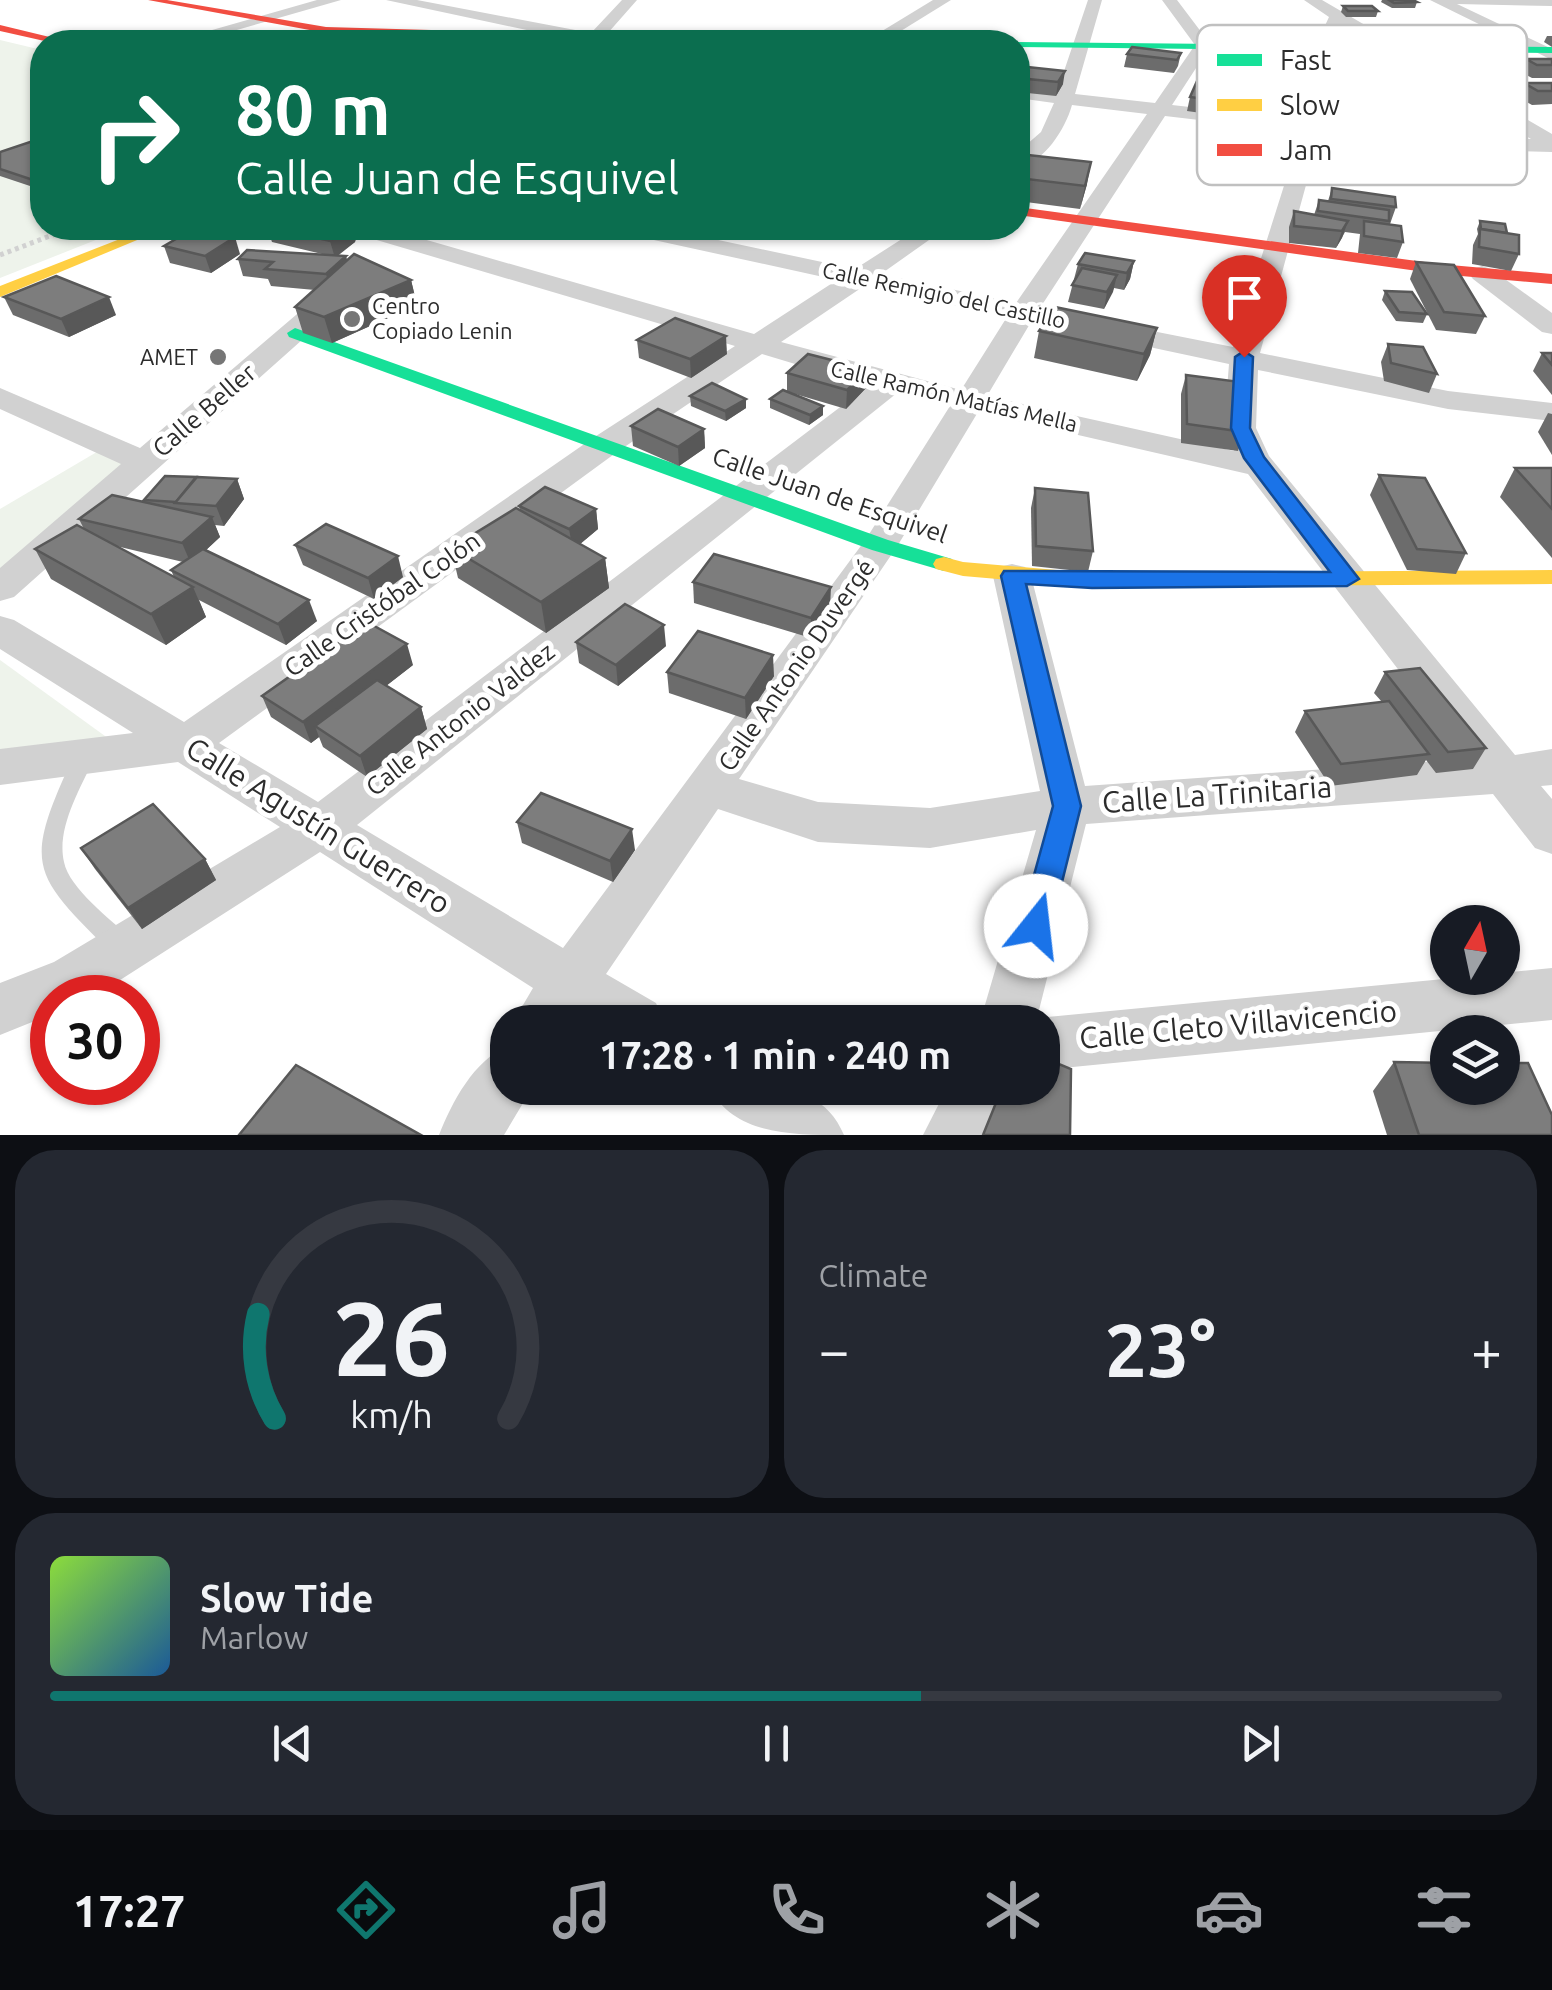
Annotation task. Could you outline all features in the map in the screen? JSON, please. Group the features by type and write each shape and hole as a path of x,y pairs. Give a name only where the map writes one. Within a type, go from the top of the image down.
{"main road":[{"path":"152,0 326,30"},
{"path":"0,28 30,35"},
{"path":"1030,44 1197,45"},
{"path":"1030,213 1482,274 1552,279"},
{"path":"0,292 129,240"},
{"name":"Calle Juan de Esquivel","path":"295,333 880,546 964,569 1092,580 1552,576"}],"street":[{"path":"220,30 334,0"},
{"path":"393,0 548,30"},
{"path":"461,12 485,0"},
{"path":"601,30 630,0"},
{"path":"892,30 944,0"},
{"path":"1030,152 1049,135 1066,99 1095,0"},
{"path":"1169,0 1197,37"},
{"path":"1311,0 1352,25"},
{"path":"1438,0 1491,25"},
{"path":"1459,0 1552,2"},
{"path":"1333,25 1337,16"},
{"name":"Calle Antonio Duvergé","path":"555,1001 880,546 1022,313 1197,55"},
{"path":"1030,95 1197,114"},
{"path":"1527,129 1552,144"},
{"path":"1527,144 1552,144"},
{"path":"1294,185 1244,357 1240,428 1262,467 1347,579 1552,834"},
{"path":"366,266 393,240"},
{"name":"Calle Ramón Matías Mella","path":"418,240 756,347 891,384 1262,467"},
{"name":"Calle Remigio del Castillo","path":"687,240 1448,400 1552,412"},
{"name":"Calle Cristóbal Colón","path":"0,767 185,744 605,445 917,240"},
{"path":"1482,274 1552,326"},
{"name":"Calle Beller","path":"0,588 338,293"},
{"name":"Calle Antonio Valdez","path":"0,1009 72,980 317,829 891,384"},
{"path":"0,397 143,462"},
{"path":"1012,576 1067,806 1013,1005"},
{"name":"Calle Agustín Guerrero","path":"0,630 317,829 555,1001"},
{"name":"Calle La Trinitaria","path":"709,788 818,822 930,828 1067,806 1502,774 1552,766"},
{"name":"Calle Cleto Villavicencio","path":"1060,1041 1552,994"},
{"path":"469,1135 490,1103"},
{"path":"766,1105 814,1135"},
{"path":"953,1135 970,1105"}],"lane":[{"path":"84,757 50,838 51,866 61,888 125,949"}],"path":[{"path":"0,255 40,240"}],"shaded area":[{"path":"0,40 30,47 30,240 96,240 0,278"},
{"path":"107,446 143,462 0,588 0,509"},
{"path":"0,660 116,744 0,755"}],"building":[{"path":"1343,6 1372,6 1378,11 1348,11"},
{"path":"1132,47 1181,53 1177,60 1127,54"},
{"path":"1527,59 1552,59 1552,65 1537,65"},
{"path":"1030,67 1065,71 1058,82 1030,79"},
{"path":"1527,83 1552,83 1552,91 1538,91"},
{"path":"30,142 30,179 0,169 0,152"},
{"path":"1030,155 1091,162 1085,186 1030,179"},
{"path":"1332,188 1395,197 1396,207 1331,199"},
{"path":"1319,200 1389,210 1389,221 1318,211"},
{"path":"1294,211 1348,221 1342,231 1294,226"},
{"path":"1364,221 1401,226 1403,242 1364,236"},
{"path":"1480,221 1505,224 1507,233 1481,229"},
{"path":"1480,229 1519,235 1519,254 1479,247"},
{"path":"174,240 230,240 205,256 164,246"},
{"path":"247,250 346,256 326,274 265,269 273,262 238,259"},
{"path":"1085,253 1134,261 1127,273 1078,264"},
{"path":"354,254 411,280 324,317 295,307"},
{"path":"1416,262 1454,265 1485,316 1444,312"},
{"path":"1082,268 1117,275 1107,292 1072,285"},
{"path":"56,276 109,297 61,319 4,297"},
{"path":"1385,291 1412,292 1427,314 1399,312"},
{"path":"1055,307 1157,328 1144,354 1039,331"},
{"path":"675,318 726,336 690,359 637,340"},
{"path":"1388,344 1423,347 1437,374 1391,363"},
{"path":"808,354 867,369 847,390 787,373"},
{"path":"1186,375 1240,382 1244,432 1187,424"},
{"path":"712,383 746,399 725,411 690,396"},
{"path":"783,390 823,406 810,415 770,399"},
{"path":"658,409 704,429 678,447 631,426"},
{"path":"1515,468 1552,468 1552,509"},
{"path":"1379,475 1425,478 1466,553 1417,549"},
{"path":"165,476 196,477 176,502 144,500"},
{"path":"197,477 237,479 216,506 175,503"},
{"path":"545,487 596,509 569,529 519,506"},
{"path":"1035,488 1088,493 1093,551 1036,546"},
{"path":"112,495 212,517 182,543 79,519"},
{"path":"516,508 605,558 541,602 451,548"},
{"path":"326,524 398,556 368,578 295,545"},
{"path":"77,525 193,587 151,614 35,549"},
{"path":"203,549 309,600 278,624 171,570"},
{"path":"714,554 831,587 811,618 693,582"},
{"path":"625,604 664,625 616,665 576,642"},
{"path":"367,622 407,644 303,722 262,696"},
{"path":"698,631 773,655 745,698 667,672"},
{"path":"1420,668 1486,748 1448,752 1385,672"},
{"path":"377,680 421,707 360,756 315,726"},
{"path":"1389,701 1429,754 1341,764 1305,711"},
{"path":"541,793 632,829 610,861 517,822"},
{"path":"153,804 205,859 128,908 81,848"},
{"path":"1394,1062 1430,1063 1430,1105 1520,1105 1520,1063 1528,1063 1552,1115 1552,1135 1419,1135"},
{"path":"1060,1064 1071,1069 1070,1135 983,1135 995,1105 1060,1105"},
{"path":"296,1065 421,1135 239,1135"}],"traffic: fast":[{"path":"1030,44 1197,46"},
{"path":"1527,50 1552,50"},
{"path":"295,333 880,545 944,564"}],"traffic: slow":[{"path":"0,292 129,240"},
{"path":"944,564 1092,580 1552,577"}],"traffic: jam":[{"path":"152,0 326,30"},
{"path":"0,28 30,35"},
{"path":"1030,213 1439,269 1552,279"}],"place":[{"name":"Centro Copiado Lenin","path":"352,319"},
{"name":"AMET","path":"218,357"}],"route":[{"path":"1036,926 1067,806 1012,576 1092,580 1347,579 1254,458 1240,428 1244,357"}]}
